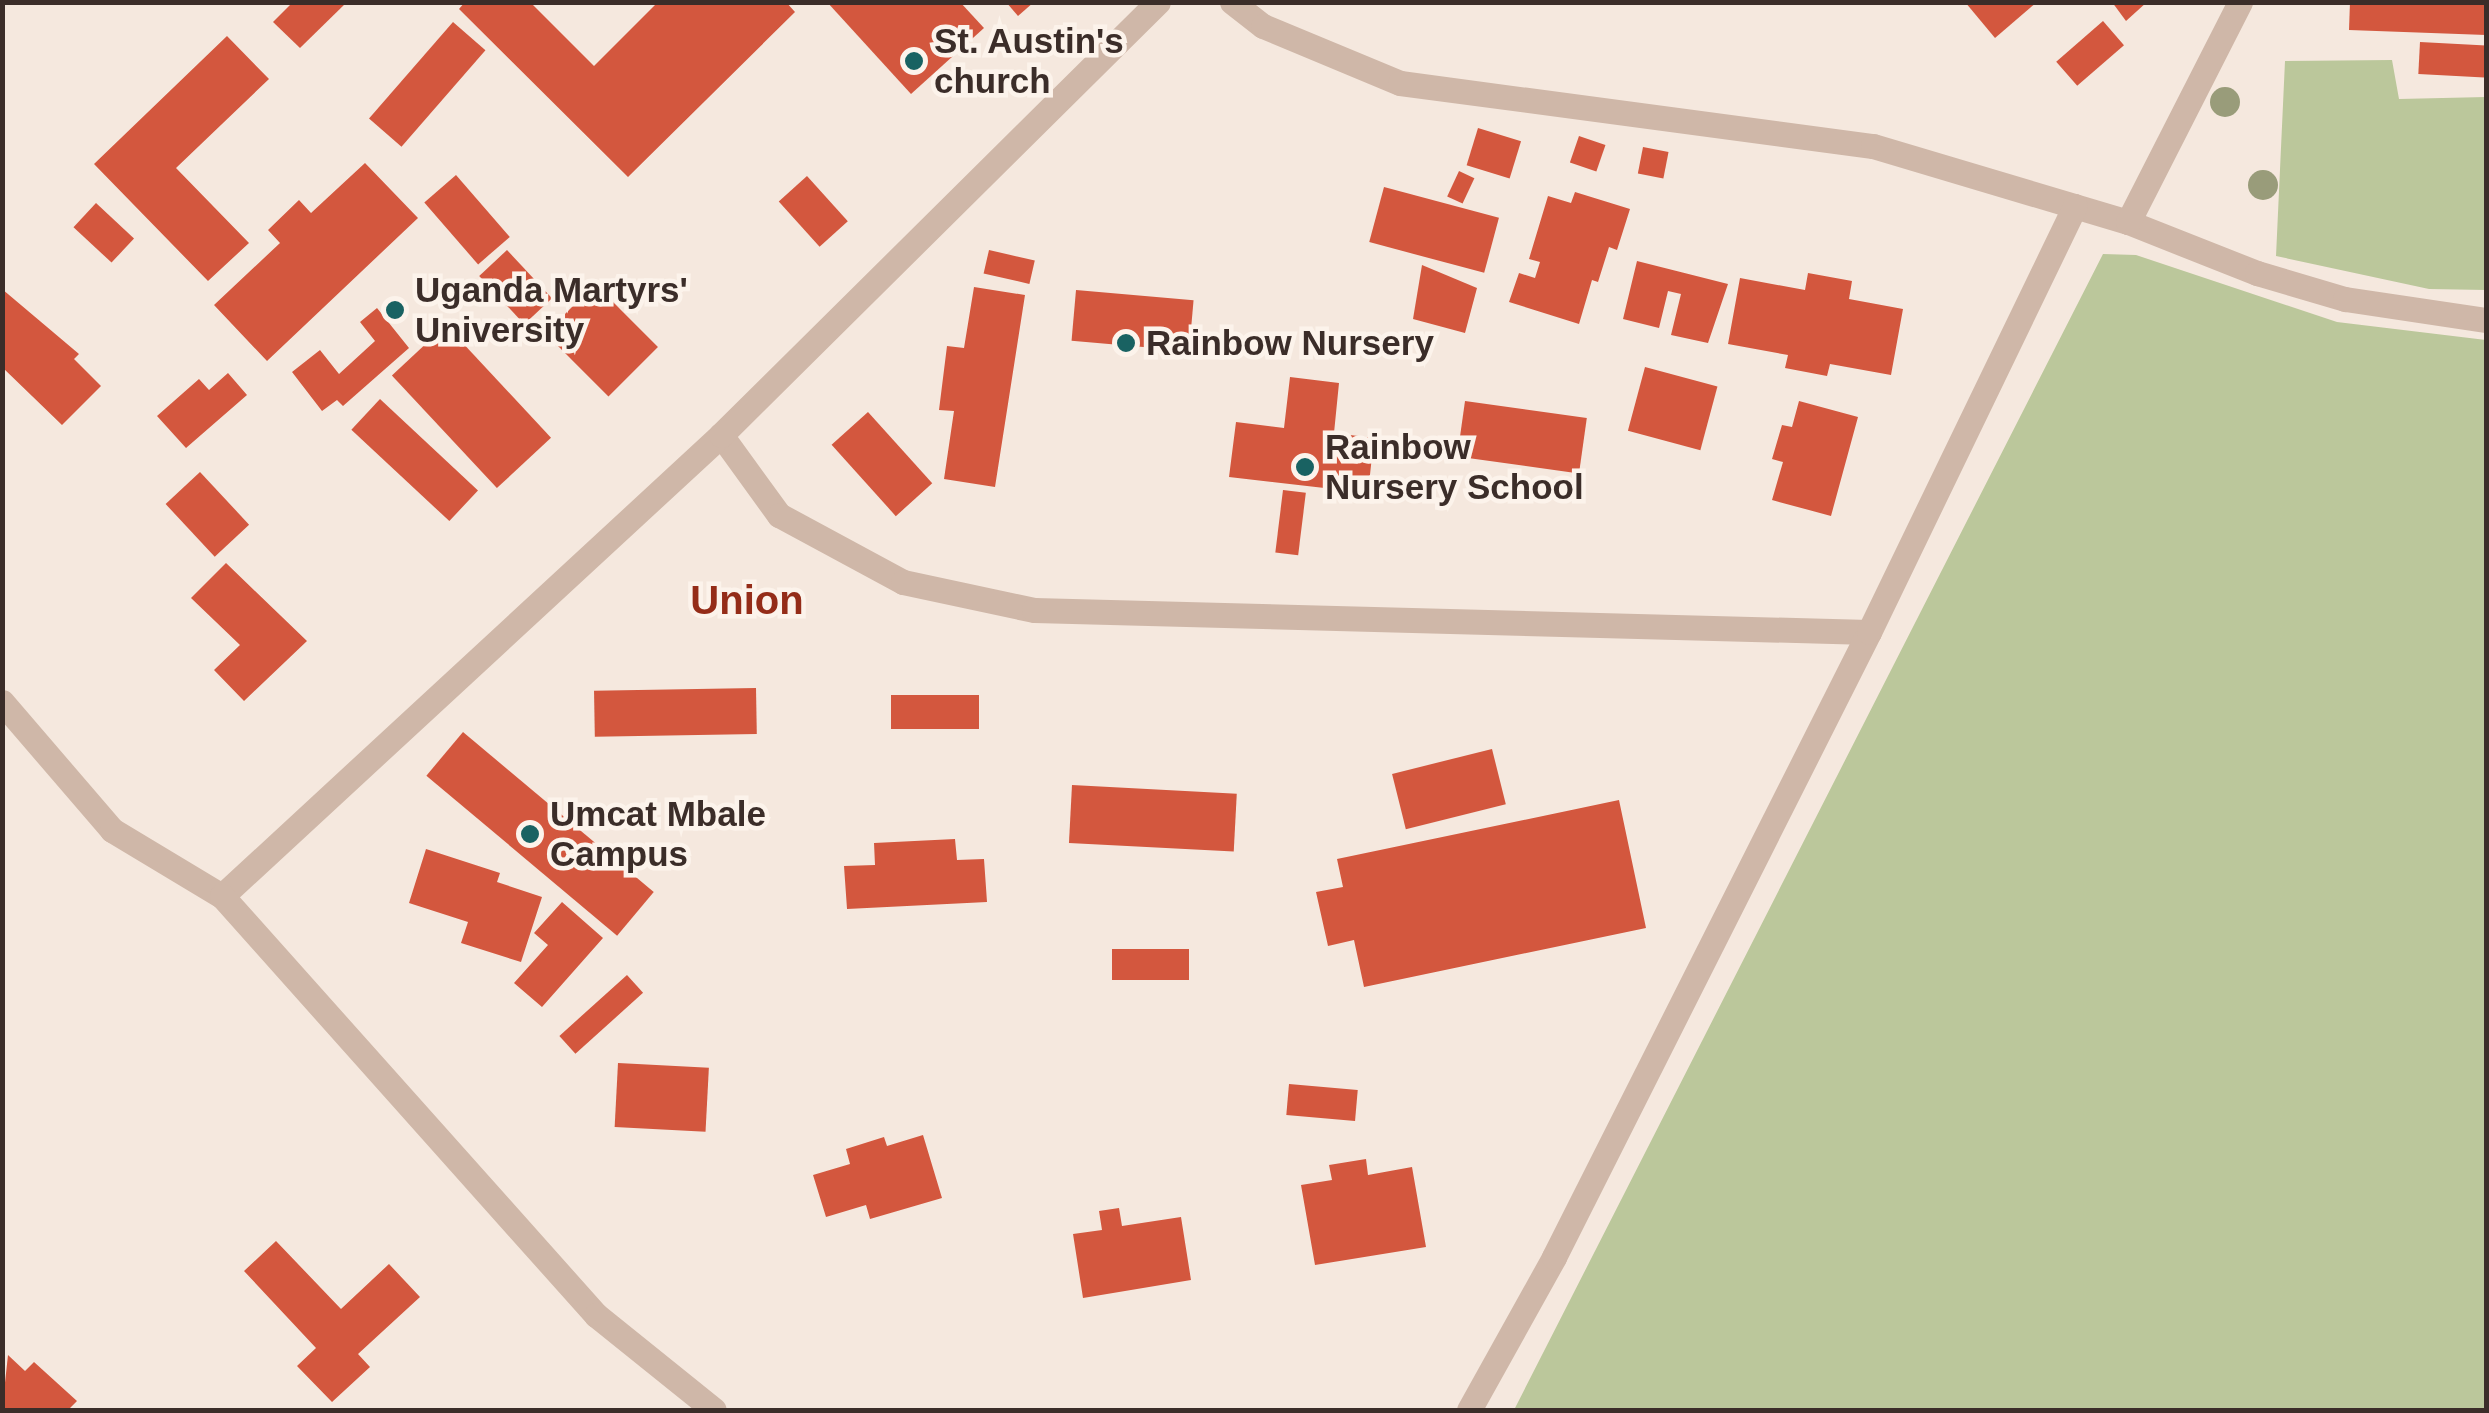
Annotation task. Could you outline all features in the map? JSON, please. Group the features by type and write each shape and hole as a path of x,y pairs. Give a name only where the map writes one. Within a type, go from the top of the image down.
{"street":[{"path":"222,896 721,436 1158,2"},
{"path":"1232,2 1263,26 1400,83 1873,146 2128,222 2256,273 2345,299 2486,320"},
{"path":"2128,222 2240,2"},
{"path":"1469,1410 1554,1257 1868,632 2075,206"},
{"path":"721,436 779,514 903,582 1034,610 1868,632"},
{"path":"2,702 112,830 222,896 596,1314 714,1410"}],"green space":[{"path":"2392,60 2399,99 2486,97 2486,290 2429,289 2276,256 2285,61"},
{"path":"2103,254 2136,255 2337,322 2486,340 2486,1410 1514,1410"}],"building":[{"path":"293,2 347,2 300,48 273,22"},
{"path":"465,2 530,2 594,66 658,2 786,2 795,12 628,177 459,9"},
{"name":"St. Austin's church","path":"827,2 960,2 984,28 911,94"},
{"path":"1006,2 1034,2 1018,16"},
{"path":"1965,2 2037,2 1995,38"},
{"path":"2112,2 2147,2 2126,21"},
{"path":"2350,2 2486,2 2486,35 2349,30"},
{"path":"2103,21 2124,45 2077,86 2056,62"},
{"path":"453,22 485,50 401,147 369,119"},
{"path":"227,36 269,79 176,168 249,243 208,281 94,164"},
{"path":"2420,42 2486,45 2484,77 2418,74"},
{"path":"1478,128 1521,141 1510,178 1467,165"},
{"path":"1579,136 1605,145 1596,172 1570,162"},
{"path":"1643,147 1669,152 1663,178 1638,174"},
{"path":"365,163 418,218 267,361 214,305 280,243 268,230 299,200 311,213"},
{"path":"1459,171 1474,178 1463,204 1447,196"},
{"path":"456,175 510,237 478,264 424,203"},
{"path":"807,176 848,221 820,247 779,201"},
{"path":"1384,187 1499,218 1484,273 1369,242"},
{"path":"1575,192 1630,209 1617,250 1609,247 1598,282 1592,280 1579,324 1509,302 1519,273 1535,278 1540,262 1529,259 1548,196 1571,203"},
{"path":"96,203 134,238 112,263 73,227"},
{"path":"507,250 552,298 524,324 479,276"},
{"path":"989,250 1035,261 1029,284 984,273"},
{"path":"1637,261 1728,284 1708,343 1671,335 1681,294 1668,291 1659,328 1623,319"},
{"path":"1422,265 1477,288 1465,333 1413,319"},
{"path":"1808,273 1852,281 1849,299 1903,309 1891,375 1830,364 1827,376 1785,368 1788,355 1728,344 1740,278 1805,290"},
{"path":"595,284 658,347 608,396 546,333"},
{"path":"974,287 1025,295 995,487 944,479 954,411 939,410 947,346 964,348"},
{"path":"2,289 79,354 74,359 101,386 62,425 2,367"},
{"path":"1076,290 1194,300 1189,351 1072,341"},
{"path":"377,308 409,348 343,406 337,400 322,411 292,372 320,350 339,374 375,341 360,322"},
{"path":"446,325 551,438 497,488 392,375"},
{"path":"1645,367 1717,386 1700,450 1628,431"},
{"path":"228,373 247,395 186,448 157,416 199,379 209,390"},
{"path":"1290,377 1339,383 1334,433 1374,438 1368,493 1229,477 1236,422 1284,428"},
{"path":"380,399 478,490 449,521 351,430"},
{"path":"1465,401 1587,418 1579,474 1457,456"},
{"path":"1799,401 1858,417 1831,516 1772,500 1783,462 1772,459 1782,425 1792,427"},
{"path":"868,412 932,483 896,516 832,445"},
{"path":"200,472 249,525 215,557 166,504"},
{"path":"1283,490 1306,493 1298,555 1275,553"},
{"path":"226,563 307,641 244,701 214,670 240,645 191,598"},
{"path":"756,688 757,734 595,737 594,691"},
{"path":"891,695 979,695 979,729 891,729"},
{"path":"463,732 654,892 617,936 426,776"},
{"path":"1492,749 1506,804 1406,829 1392,774"},
{"path":"1072,785 1237,794 1234,852 1069,843"},
{"path":"1619,800 1646,928 1364,987 1354,940 1328,946 1316,892 1343,887 1337,859"},
{"path":"955,839 957,860 984,859 987,902 847,909 844,866 875,865 874,843"},
{"path":"426,849 500,873 497,882 542,897 521,962 461,943 468,922 409,903"},
{"path":"562,902 603,938 542,1007 514,983 548,945 534,933"},
{"path":"1112,949 1189,949 1189,980 1112,980"},
{"path":"627,975 643,993 575,1054 559,1036"},
{"path":"618,1063 709,1068 706,1132 615,1127"},
{"path":"1289,1084 1358,1090 1355,1121 1286,1115"},
{"path":"923,1135 942,1198 870,1219 866,1205 826,1217 813,1175 850,1164 846,1149 884,1137 887,1146"},
{"path":"1366,1159 1368,1175 1412,1167 1426,1247 1315,1265 1301,1185 1332,1180 1329,1165"},
{"path":"1119,1208 1122,1226 1181,1217 1191,1280 1083,1298 1073,1234 1102,1230 1099,1211"},
{"path":"276,1241 341,1309 389,1264 420,1297 358,1354 370,1367 332,1402 297,1366 316,1348 244,1271"},
{"path":"8,1355 25,1371 34,1362 77,1401 68,1410 2,1410"}],"place":[{"name":"St. Austin's church","path":"914,61"},
{"name":"Uganda Martyrs' University","path":"395,310"},
{"name":"Rainbow Nursery","path":"1126,343"},
{"name":"Rainbow Nursery School","path":"1305,467"},
{"name":"Umcat Mbale Campus","path":"530,834"}],"district":[{"name":"Union","path":"747,600"}]}
